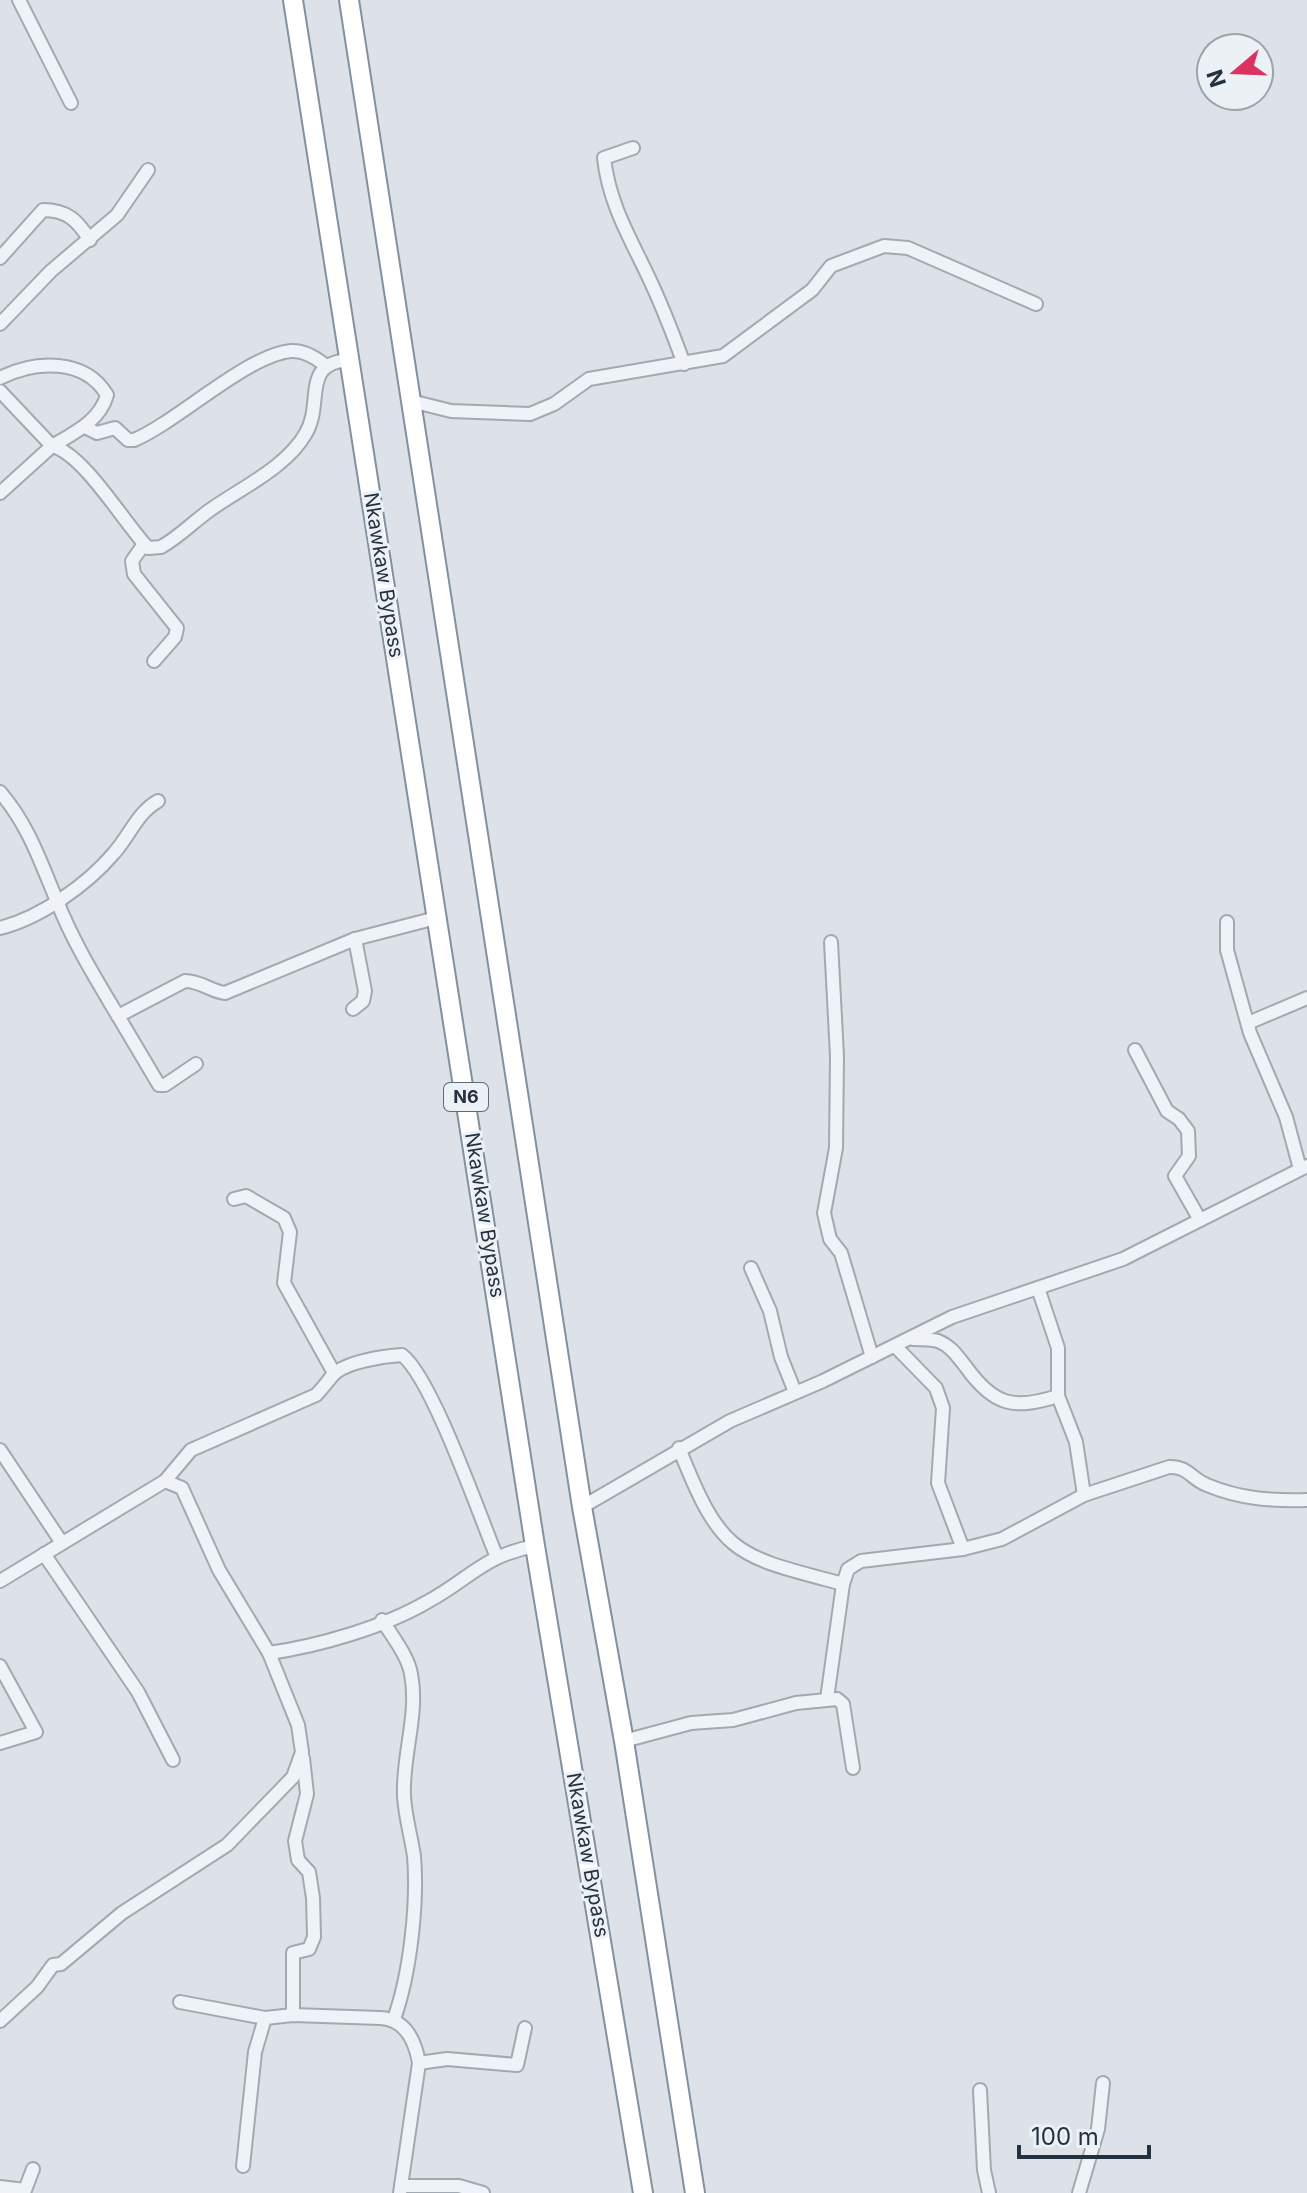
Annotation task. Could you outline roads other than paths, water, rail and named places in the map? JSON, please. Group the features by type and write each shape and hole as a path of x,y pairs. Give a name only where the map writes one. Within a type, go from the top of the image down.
{"highway":[{"name":"Nkawkaw Bypass","path":"293,0 535,1546 643,2193"},
{"name":"N6","path":"349,0 582,1507 624,1741 695,2193"}],"street":[{"path":"19,0 71,103"},
{"path":"633,148 604,158 607,182 622,230 667,316 684,364"},
{"path":"0,324 51,271 90,240 126,205 148,170"},
{"path":"0,258 43,210 59,210 72,217 90,240"},
{"path":"411,401 451,411 530,414 554,404 589,379 684,364 734,351 812,290 831,266 884,246 908,248 1036,304"},
{"path":"85,427 97,433 115,428 128,440 134,440 181,415 267,359 291,351 313,355 325,365"},
{"path":"0,391 52,446 64,450 74,459 144,544 153,549 171,541 292,451 313,417 313,404 325,365 331,361 351,360"},
{"path":"0,378 38,367 70,366 85,371 107,395 104,406 85,427 52,446 0,493"},
{"path":"144,544 132,561 134,574 177,628 175,637 154,661"},
{"path":"0,792 39,851 56,900 90,970 159,1085 165,1085 196,1064"},
{"path":"0,928 56,900 98,870 116,851 143,809 158,801"},
{"path":"118,1016 185,981 196,981 213,992 225,993 269,977 297,960 355,939 436,918"},
{"path":"582,1507 679,1448 896,1347 952,1317 1123,1259 1304,1168 1248,1023 1227,950 1227,922"},
{"path":"353,1009 363,1001 365,991 355,939"},
{"path":"831,942 836,1135 824,1213 830,1239 841,1253 872,1357"},
{"path":"1248,1023 1307,998"},
{"path":"1135,1050 1167,1111 1179,1119 1188,1131 1189,1156 1175,1176 1200,1220"},
{"path":"234,1199 246,1196 284,1218 290,1232 284,1283 334,1373"},
{"path":"751,1268 770,1311 781,1357 795,1392"},
{"path":"1038,1288 1058,1348 1058,1396 1076,1442 1084,1495"},
{"path":"912,1339 937,1341 952,1349 976,1382 1000,1401 1018,1405 1058,1396"},
{"path":"896,1347 936,1388 943,1408 938,1483 963,1549"},
{"path":"0,1581 165,1481 191,1450 316,1395 334,1373 398,1355 411,1363 458,1459 496,1555"},
{"path":"679,1448 695,1489 729,1544 753,1559 843,1584"},
{"path":"0,1450 62,1543"},
{"path":"827,1699 843,1584 848,1569 861,1561 963,1549 1002,1539 1084,1495 1169,1467 1181,1466 1208,1486 1262,1501 1307,1500"},
{"path":"165,1481 182,1488 219,1570 269,1653 298,1725 307,1794 295,1841 298,1860 309,1872 314,1937 309,1949 293,1953 293,2015"},
{"path":"269,1653 318,1644 428,1602 496,1555 535,1546"},
{"path":"44,1554 138,1692 173,1760"},
{"path":"382,1620 411,1670 413,1693 404,1794 414,1857 415,1902 408,1981 394,2019"},
{"path":"0,1666 36,1732 0,1743"},
{"path":"624,1741 691,1723 733,1720 796,1703 837,1699 843,1704 853,1768"},
{"path":"0,2021 37,1987 53,1965 61,1964 122,1913 227,1845 293,1777 302,1752"},
{"path":"180,2002 265,2018 293,2015 394,2019 412,2040 419,2063 400,2190 459,2186 483,2193"},
{"path":"243,2166 255,2052 265,2018"},
{"path":"419,2063 447,2059 517,2065 525,2028"},
{"path":"1079,2193 1098,2129 1103,2083"},
{"path":"980,2090 984,2170 989,2193"},
{"path":"0,2187 25,2190 33,2169"}]}
